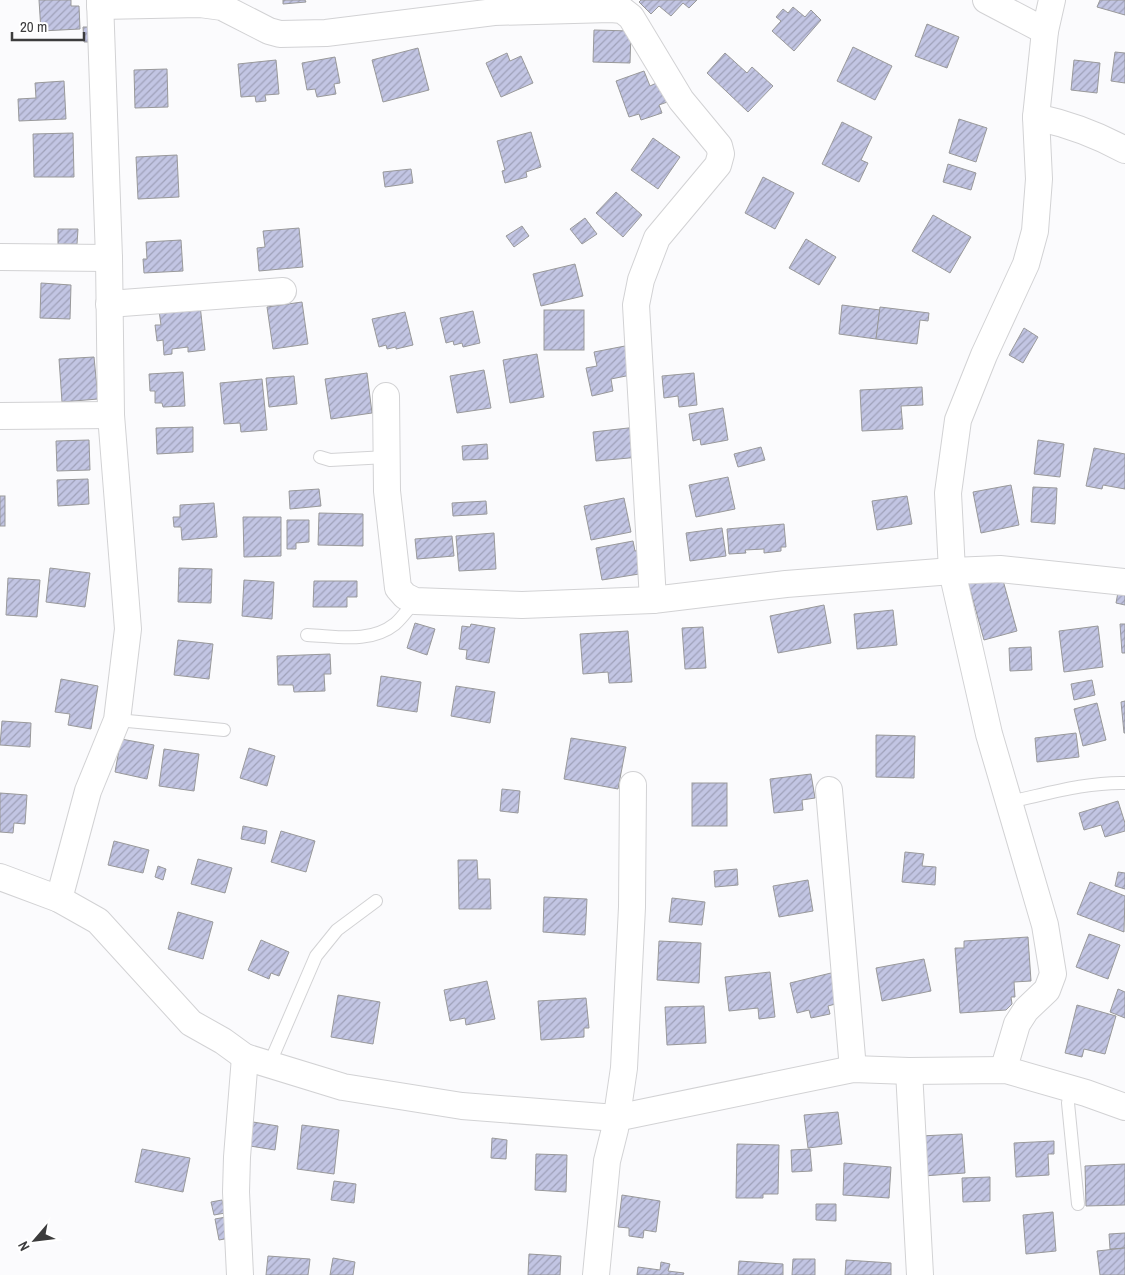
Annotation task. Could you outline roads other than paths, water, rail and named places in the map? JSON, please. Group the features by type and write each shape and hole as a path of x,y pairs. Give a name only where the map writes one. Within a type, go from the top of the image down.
{"street":[{"path":"986,0 1045,31"},
{"path":"1006,1070 1006,1061 1017,1024 1026,1010 1047,990 1053,974 1045,925 989,734 952,571 948,493 958,420 984,355 1026,264 1036,231 1039,179 1036,117 1045,31 1052,0"},
{"path":"59,899 88,791 117,720 128,629 110,415 109,258 100,3 200,4 222,7 269,31 280,34 326,33 494,12 611,9 622,10 631,17 681,100 719,146 721,154 718,165 657,238 641,280 636,305 653,600"},
{"path":"1036,117 1078,127 1104,138 1125,150"},
{"path":"0,256 109,258"},
{"path":"109,304 283,291"},
{"path":"386,396 387,491 398,588 405,596 415,601 522,605 653,600 786,584 1000,569 1125,582"},
{"path":"0,416 110,415"},
{"path":"596,1275 608,1161 624,1068 632,908 633,785"},
{"path":"830,790 853,1069"},
{"path":"0,877 59,899 98,921 192,1023 224,1041 245,1057 343,1087 462,1106 616,1118 853,1069 909,1072 1006,1070 1071,1088 1125,1107"},
{"path":"240,1275 236,1184 245,1057"},
{"path":"909,1072 920,1275"}],"lane":[{"path":"320,457 330,460 387,457"},
{"path":"307,635 362,637 381,633 396,624 415,601"},
{"path":"117,720 224,730"},
{"path":"1009,802 1066,789 1109,783 1125,783"},
{"path":"269,1065 316,956 337,930 376,902"},
{"path":"1071,1088 1068,1103 1078,1204"}]}
